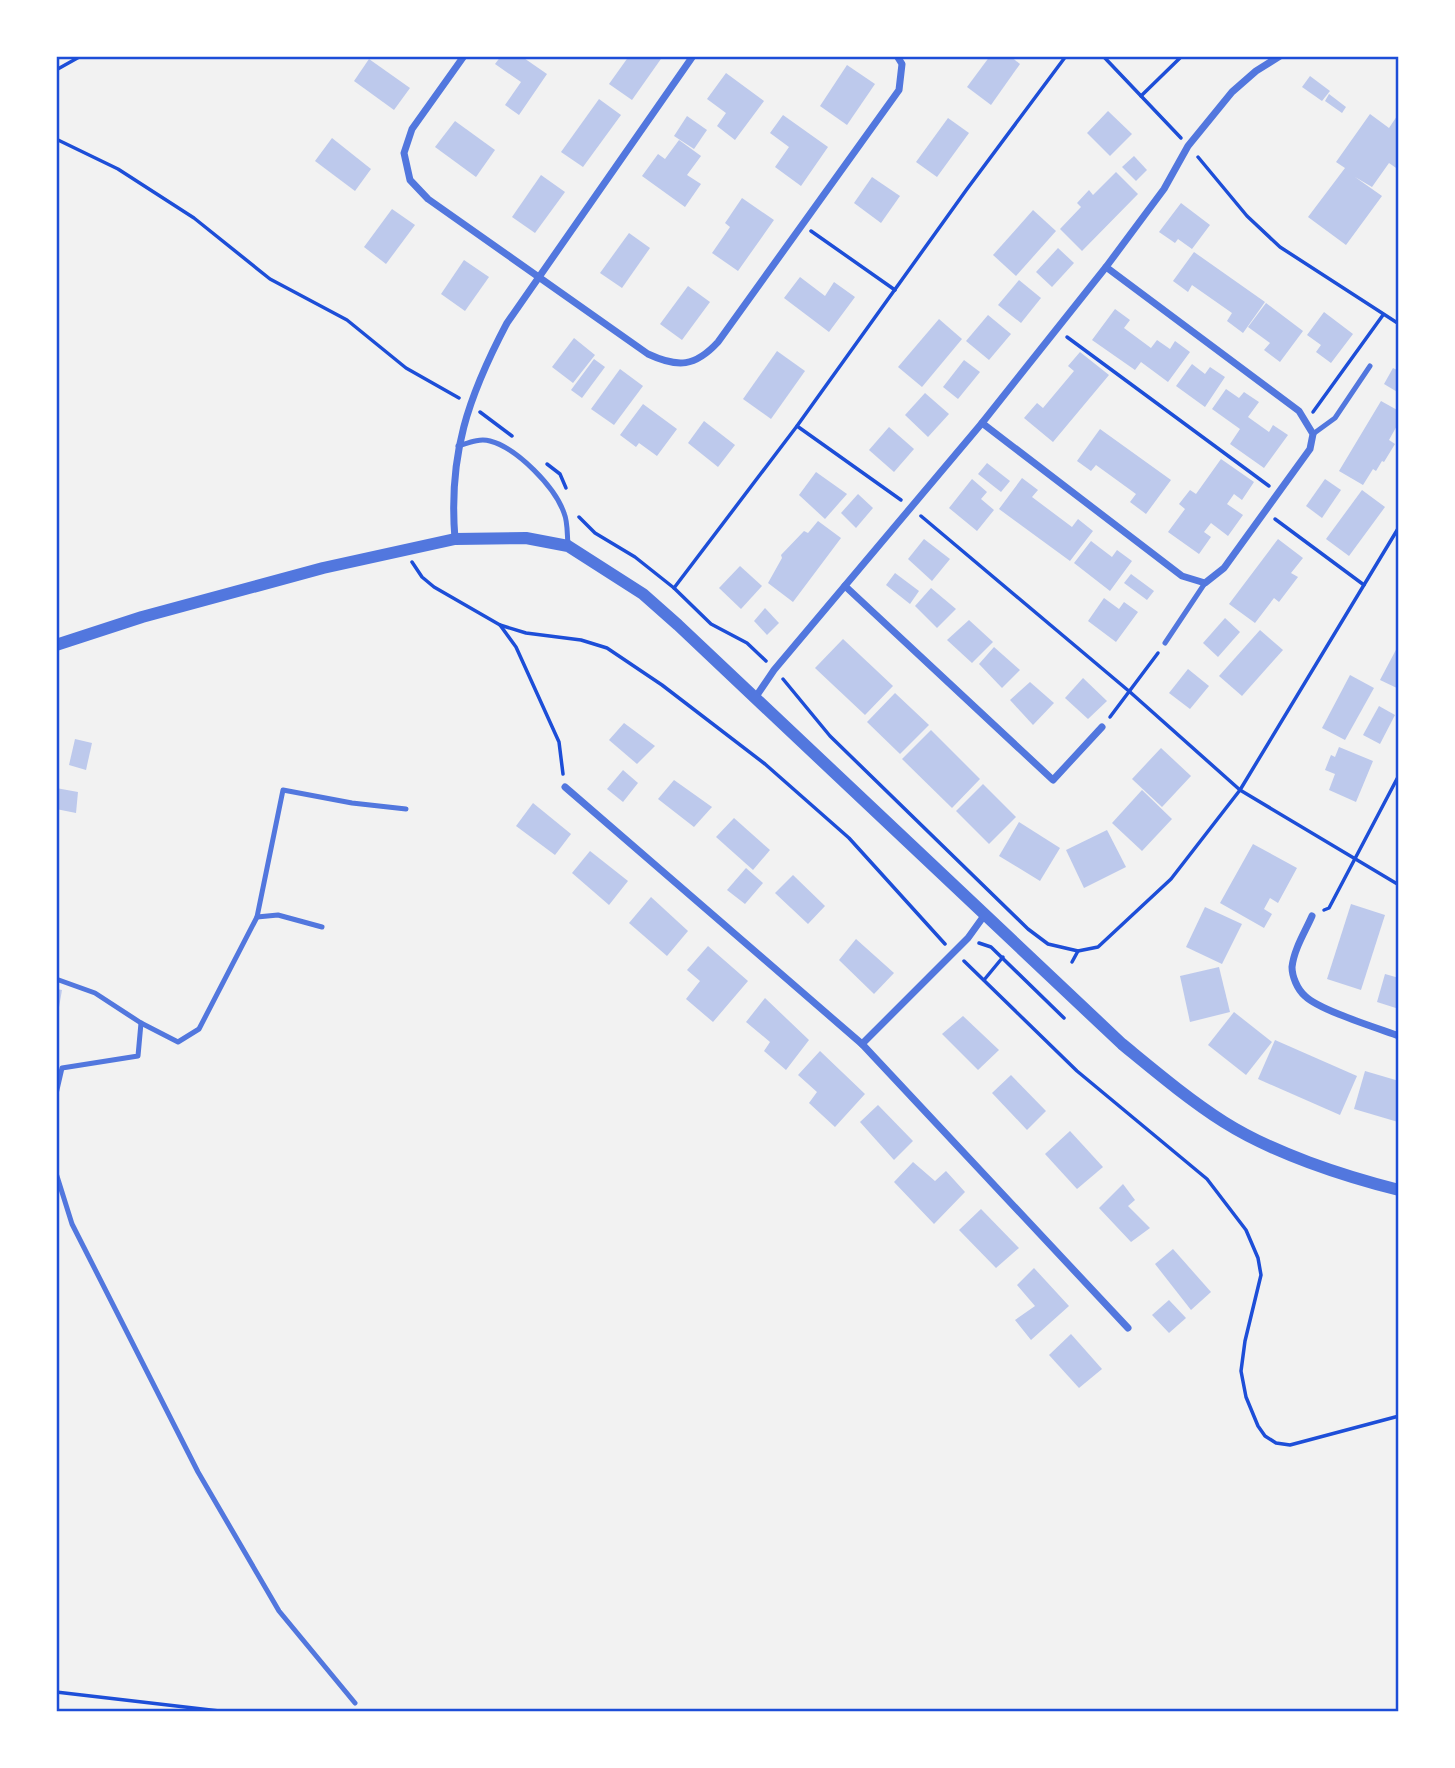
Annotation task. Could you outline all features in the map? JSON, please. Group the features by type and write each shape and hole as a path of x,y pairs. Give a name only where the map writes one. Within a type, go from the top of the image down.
{"street":[{"path":"464,56 412,129 404,153 410,180 428,199 648,354 676,364 690,363 705,356 718,342 898,90 902,64 897,56"},
{"path":"455,539 452,508 458,446 469,404 484,366 507,323 693,56"},
{"path":"755,698 774,670 982,423 1106,267 1164,189 1188,146 1232,92 1256,71 1280,56"},
{"path":"982,423 1182,576 1205,583 1224,568 1310,449 1313,434 1299,411 1106,267"},
{"path":"56,645 142,617 323,568 455,539 526,538 568,546 643,594 1122,1044 1184,1094 1226,1123 1264,1143 1358,1180 1399,1190"},
{"path":"845,586 1053,780 1102,727"},
{"path":"565,787 862,1044 1128,1328"},
{"path":"862,1044 968,938 986,914"},
{"path":"1312,916 1294,954 1292,970 1295,982 1305,997 1351,1019 1399,1036"}],"lane":[{"path":"1313,434 1335,418 1370,366"},
{"path":"458,446 477,440 489,441 508,450 536,472 553,491 565,514 568,546"},
{"path":"1165,643 1205,583"},
{"path":"56,979 95,993 141,1024 178,1042 199,1030 257,917 283,790 352,803 406,809"},
{"path":"257,917 278,915 322,928"},
{"path":"56,1094 62,1068 138,1056 141,1024"},
{"path":"56,1173 72,1224 198,1472 279,1611 355,1703"}],"path":[{"path":"56,70 81,56"},
{"path":"674,589 797,426 1066,56"},
{"path":"1103,56 1188,146 1247,216 1280,247 1399,324"},
{"path":"1140,96 1182,56"},
{"path":"56,139 118,169 183,211 270,279 347,320 406,368 469,404 512,436"},
{"path":"802,224 895,290"},
{"path":"1306,422 1384,315"},
{"path":"1057,329 1278,493"},
{"path":"797,426 910,507 1130,692 1240,790 1399,885"},
{"path":"1265,511 1364,585"},
{"path":"403,550 430,584 500,625 526,633 575,638 607,648 662,685 765,764 844,833 940,940 955,951 1077,1071 1207,1179 1246,1230 1258,1258 1261,1275 1245,1341 1241,1371 1246,1397 1265,1436 1276,1443 1290,1445 1399,1416"},
{"path":"500,625 516,647 559,742 565,787"},
{"path":"1102,727 1165,643"},
{"path":"1312,916 1329,908 1399,775"},
{"path":"968,938 991,947 1064,1018"},
{"path":"1072,962 1078,951"},
{"path":"56,1692 228,1712"}],"building":[{"path":"501,56 521,56 547,74 519,115 505,105 521,82 495,64"},
{"path":"629,56 663,56 632,100 609,84"},
{"path":"990,56 1010,56 1020,64 991,105 967,87"},
{"path":"369,59 410,88 394,110 354,81"},
{"path":"847,65 875,84 847,125 820,106"},
{"path":"726,73 764,101 735,140 717,126 726,113 707,99"},
{"path":"1310,76 1330,91 1322,101 1302,87"},
{"path":"1329,94 1346,107 1342,113 1325,101"},
{"path":"599,99 621,115 583,167 561,152"},
{"path":"1108,111 1132,134 1110,156 1087,133"},
{"path":"1399,113 1399,170 1389,163 1372,187 1355,177 1382,196 1346,245 1308,217 1345,168 1336,162 1370,114 1389,128"},
{"path":"783,115 828,147 801,186 775,167 789,147 770,133"},
{"path":"687,116 707,130 694,149 674,136"},
{"path":"948,118 969,133 937,177 916,162"},
{"path":"455,121 495,150 476,177 435,147"},
{"path":"332,138 371,169 355,191 315,161"},
{"path":"679,140 701,156 687,175 701,184 685,207 642,176 658,154 665,159"},
{"path":"1134,156 1147,170 1136,181 1122,167"},
{"path":"1116,172 1138,194 1082,251 1060,229 1081,207 1077,203 1089,190 1093,195"},
{"path":"541,175 565,192 535,233 512,217"},
{"path":"872,177 900,196 881,223 854,203"},
{"path":"742,198 774,220 738,271 712,253 730,227 725,223"},
{"path":"1181,203 1210,225 1192,249 1178,239 1175,243 1159,232"},
{"path":"392,209 415,225 386,264 364,247"},
{"path":"1033,210 1056,231 1016,276 993,255"},
{"path":"629,233 650,248 622,288 600,273"},
{"path":"1058,248 1074,263 1052,287 1036,272"},
{"path":"1194,252 1265,302 1243,333 1227,321 1232,313 1192,285 1188,292 1173,281"},
{"path":"464,260 489,277 465,311 441,294"},
{"path":"800,277 825,296 834,282 855,297 829,332 784,298"},
{"path":"1019,280 1041,298 1021,323 998,305"},
{"path":"688,286 710,302 682,340 660,324"},
{"path":"1266,303 1303,331 1280,362 1264,350 1270,343 1248,327"},
{"path":"1115,309 1130,320 1124,328 1151,348 1157,340 1170,349 1175,341 1190,352 1168,382 1141,362 1135,370 1092,340"},
{"path":"1324,312 1353,334 1331,363 1316,352 1321,345 1307,335"},
{"path":"988,315 1011,334 989,360 966,341"},
{"path":"939,319 962,339 922,387 898,367"},
{"path":"574,338 595,355 573,383 552,367"},
{"path":"777,351 805,371 771,419 743,399"},
{"path":"1080,352 1109,375 1053,442 1024,418 1037,403 1043,408 1074,371 1068,366"},
{"path":"594,359 605,367 582,398 571,390"},
{"path":"964,360 980,372 958,399 943,387"},
{"path":"1192,364 1205,374 1210,367 1225,377 1205,407 1176,386"},
{"path":"1393,368 1399,371 1399,393 1384,384"},
{"path":"620,369 643,386 614,425 591,409"},
{"path":"1226,389 1239,398 1244,392 1259,402 1248,417 1269,432 1273,425 1288,435 1264,468 1230,444 1240,429 1212,409"},
{"path":"925,393 949,414 928,437 905,415"},
{"path":"1381,401 1399,411 1399,422 1389,440 1395,444 1384,462 1382,461 1376,471 1373,469 1363,485 1339,471"},
{"path":"643,404 677,429 657,456 639,443 636,447 620,435"},
{"path":"704,421 735,445 718,467 688,443"},
{"path":"889,427 914,449 894,472 869,450"},
{"path":"1100,429 1171,480 1146,514 1130,502 1136,494 1096,465 1091,471 1077,461"},
{"path":"1221,459 1254,482 1242,500 1234,494 1227,504 1243,515 1228,536 1211,523 1204,532 1211,537 1199,554 1168,532 1185,509 1179,504 1190,490 1196,494"},
{"path":"987,463 1010,481 1001,492 978,474"},
{"path":"816,472 847,494 825,519 799,495"},
{"path":"1022,478 1038,490 1032,497 1072,527 1078,519 1093,531 1070,561 999,509"},
{"path":"972,479 987,492 981,499 994,510 977,531 949,508"},
{"path":"1325,479 1341,490 1322,518 1306,506"},
{"path":"1362,490 1385,507 1349,556 1326,539"},
{"path":"858,494 873,508 856,528 841,513"},
{"path":"818,521 841,538 793,602 768,583 782,558 781,555 804,531 808,533"},
{"path":"924,539 950,559 932,581 908,559"},
{"path":"1278,539 1303,558 1291,573 1298,577 1279,602 1274,598 1255,623 1229,604"},
{"path":"1091,541 1112,557 1117,550 1132,561 1110,591 1074,563"},
{"path":"740,566 762,586 741,609 719,588"},
{"path":"895,573 919,591 910,604 886,585"},
{"path":"1131,574 1154,591 1147,600 1124,583"},
{"path":"931,588 956,609 937,628 915,606"},
{"path":"1104,598 1119,609 1124,602 1138,612 1116,642 1088,621"},
{"path":"765,608 779,623 767,635 754,621"},
{"path":"1225,618 1240,632 1218,657 1203,643"},
{"path":"969,620 993,642 972,663 947,640"},
{"path":"1260,630 1283,650 1242,696 1219,676"},
{"path":"843,639 893,686 865,715 815,668"},
{"path":"1399,644 1399,689 1380,680"},
{"path":"994,647 1020,670 1002,688 979,664"},
{"path":"1188,669 1209,686 1190,709 1169,693"},
{"path":"1350,675 1374,688 1345,740 1322,728"},
{"path":"1083,678 1107,701 1088,719 1065,698"},
{"path":"1030,682 1054,703 1033,725 1010,700"},
{"path":"895,693 929,725 900,754 867,722"},
{"path":"1379,706 1395,715 1380,744 1363,735"},
{"path":"624,723 655,746 637,764 609,740"},
{"path":"931,730 980,779 952,808 902,759"},
{"path":"75,739 92,743 86,770 69,765"},
{"path":"1339,747 1373,761 1356,802 1329,790 1335,774 1325,770 1331,755 1335,757"},
{"path":"1161,748 1191,776 1162,807 1132,779"},
{"path":"623,770 638,783 623,802 607,789"},
{"path":"674,780 712,807 694,827 658,799"},
{"path":"983,784 1016,817 989,844 956,811"},
{"path":"56,788 78,792 76,813 56,809"},
{"path":"1142,790 1172,819 1142,851 1112,823"},
{"path":"533,803 571,834 555,855 516,826"},
{"path":"734,818 770,850 753,870 716,837"},
{"path":"1019,822 1060,848 1040,881 999,856"},
{"path":"1107,830 1126,867 1084,888 1066,850"},
{"path":"1253,844 1297,868 1278,903 1270,898 1264,909 1272,914 1264,928 1220,903"},
{"path":"590,851 628,881 609,905 572,873"},
{"path":"746,868 763,883 745,904 727,890"},
{"path":"793,875 825,906 808,924 775,893"},
{"path":"651,897 688,931 667,956 629,923"},
{"path":"1351,904 1385,915 1361,990 1327,979"},
{"path":"1205,907 1242,924 1222,964 1186,947"},
{"path":"856,939 894,973 874,994 839,960"},
{"path":"708,946 748,981 713,1022 686,999 700,981 687,970"},
{"path":"1219,967 1230,1012 1190,1022 1180,976"},
{"path":"1385,974 1399,978 1399,1009 1377,1002"},
{"path":"56,989 62,990 57,1019 56,1019"},
{"path":"765,998 809,1040 786,1070 764,1051 770,1042 746,1022"},
{"path":"1234,1012 1272,1042 1246,1075 1208,1045"},
{"path":"963,1016 999,1050 978,1070 942,1034"},
{"path":"1275,1040 1357,1076 1340,1115 1258,1079"},
{"path":"820,1051 865,1094 835,1127 809,1103 817,1092 798,1075"},
{"path":"1365,1071 1399,1081 1398,1122 1354,1109"},
{"path":"1011,1075 1046,1111 1027,1130 992,1093"},
{"path":"878,1105 913,1141 894,1160 860,1122"},
{"path":"1070,1131 1103,1167 1077,1189 1045,1154"},
{"path":"913,1162 935,1181 946,1171 965,1192 934,1224 894,1182"},
{"path":"1123,1184 1135,1200 1128,1206 1150,1228 1131,1242 1099,1208"},
{"path":"981,1209 1019,1248 996,1268 959,1230"},
{"path":"1173,1249 1211,1292 1191,1310 1155,1264"},
{"path":"1034,1268 1069,1306 1031,1340 1015,1320 1035,1306 1017,1285"},
{"path":"1169,1300 1186,1318 1169,1333 1152,1315"},
{"path":"1071,1334 1102,1369 1079,1388 1049,1355"}]}
